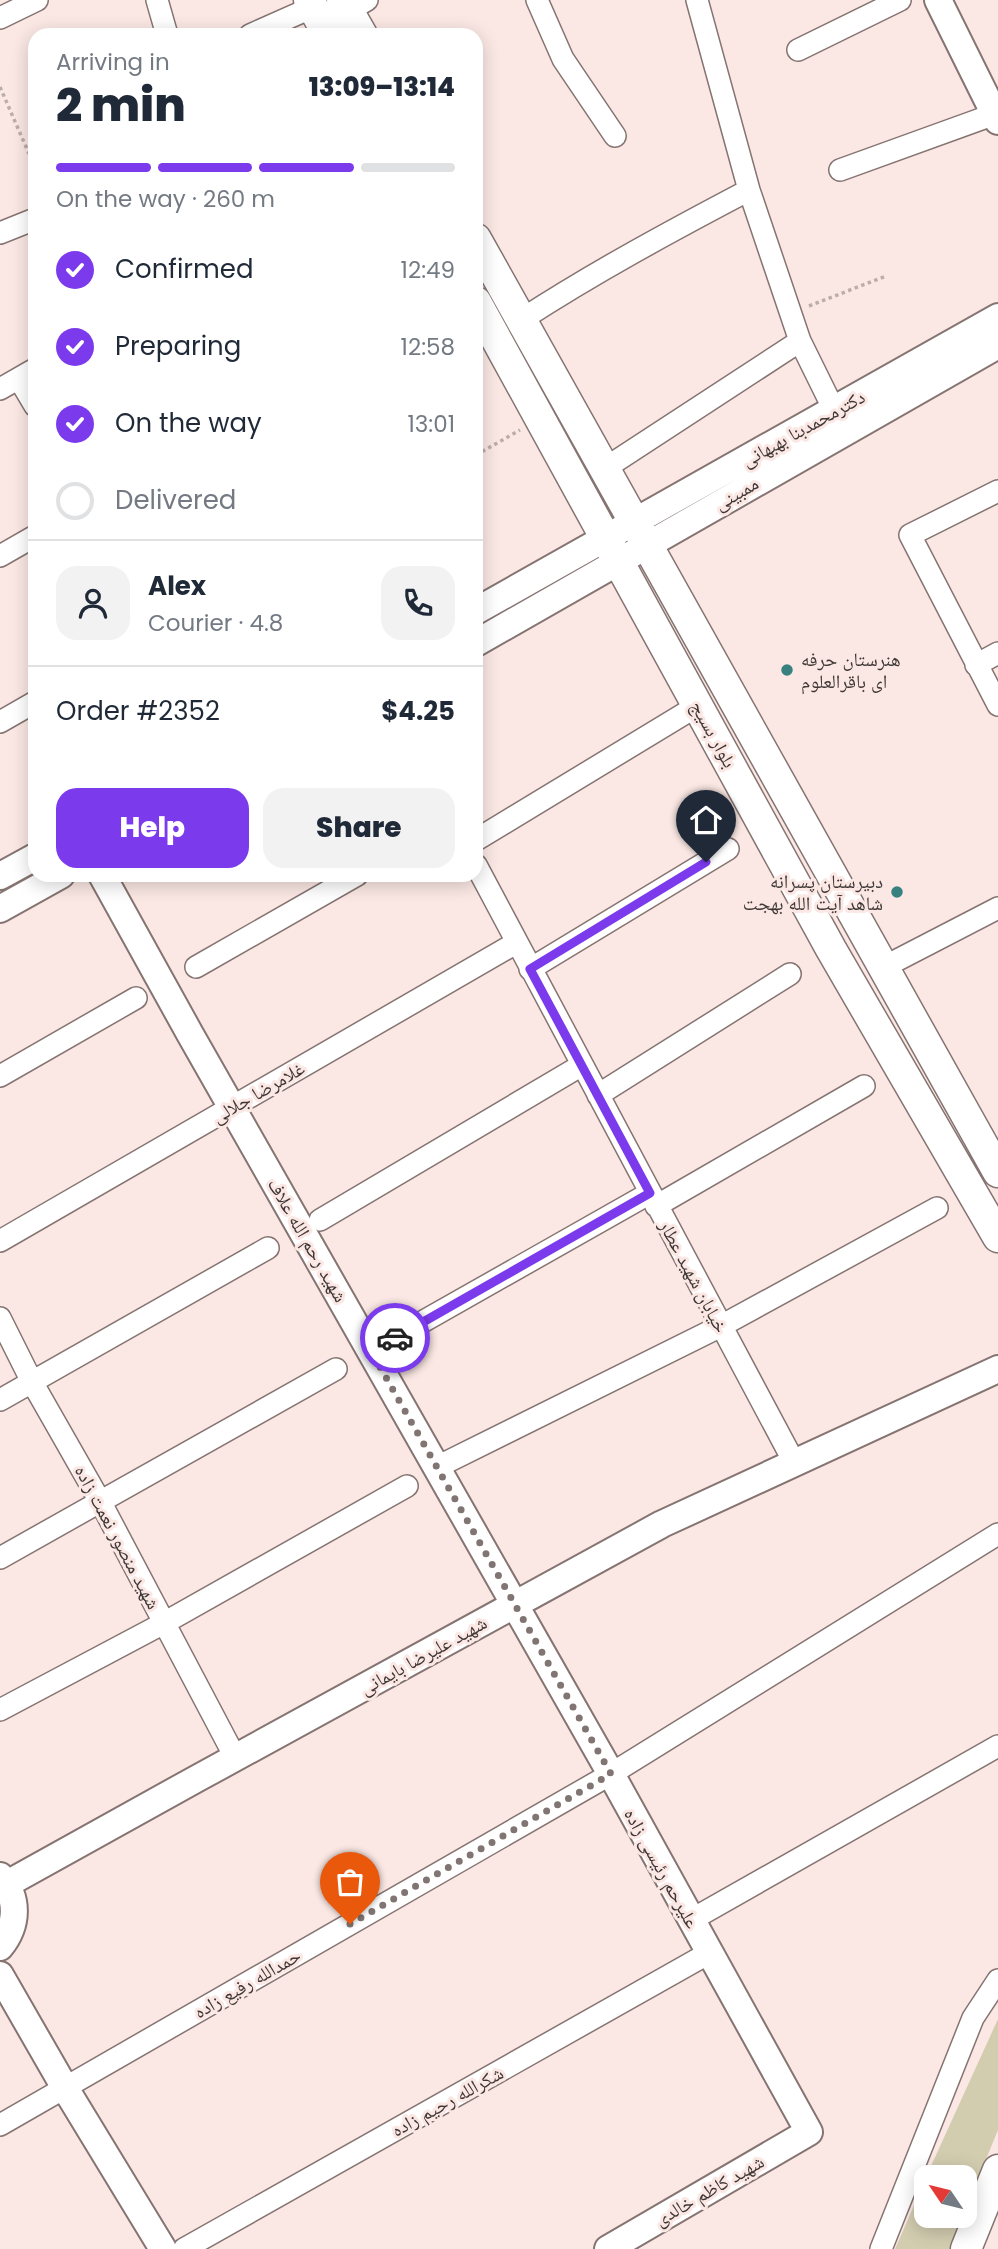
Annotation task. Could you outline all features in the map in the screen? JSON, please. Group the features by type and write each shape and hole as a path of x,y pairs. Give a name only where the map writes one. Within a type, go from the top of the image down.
{"main road":[{"path":"311,4 324,28"},
{"name":"بلوار بسیج","path":"483,252 998,1172"},
{"name":"بلوار بسیج","path":"483,315 697,706 898,1066 998,1237"},
{"path":"811,910 843,893"},
{"path":"966,2249 998,2170"}],"street":[{"path":"0,18 37,0"},
{"path":"157,0 165,28"},
{"path":"537,0 564,59 615,136"},
{"path":"697,0 749,190 790,313 800,341 834,410"},
{"path":"798,50 900,0"},
{"path":"840,170 996,117 938,0"},
{"path":"264,28 311,4"},
{"path":"521,320 642,246 749,190"},
{"path":"0,233 28,222"},
{"name":"دکترمحمدبنا بهبهانی","path":"613,550 834,410 998,317"},
{"path":"604,469 800,341"},
{"name":"ممبینی","path":"641,534 694,517 998,345"},
{"path":"18,379 28,395"},
{"path":"998,491 910,535 998,705"},
{"path":"0,556 28,540"},
{"path":"483,608 613,550"},
{"path":"483,638 613,550"},
{"path":"976,665 998,653"},
{"path":"0,722 28,706"},
{"path":"483,836 697,706"},
{"path":"530,969 727,849"},
{"path":"0,876 28,861"},
{"name":"خیابان شهید عطار","path":"483,879 795,1464"},
{"path":"0,909 48,882"},
{"name":"شهید رحم الله علاف","path":"106,882 515,1604"},
{"path":"195,967 345,882"},
{"path":"882,968 998,908"},
{"name":"غلامرضا جلالی","path":"0,1241 516,943"},
{"path":"598,1095 790,974"},
{"path":"0,1076 135,998"},
{"path":"320,1220 582,1065"},
{"path":"371,1351 864,1086"},
{"path":"437,1467 721,1326 937,1208"},
{"path":"0,1400 268,1248"},
{"name":"شهید منصور نعمت زاده","path":"0,1318 235,1757"},
{"path":"0,1558 336,1369"},
{"name":"شهید علیرضا بایمانی","path":"4,1880 662,1524 998,1369"},
{"path":"0,1710 164,1623 407,1486"},
{"name":"حمدالله رفیع زاده","path":"0,2125 611,1774 998,1534"},
{"name":"علیرحم رئیسی زاده","path":"515,1604 809,2132"},
{"path":"691,1920 998,1746"},
{"path":"0,1947 10,1932 15,1916 13,1900 4,1880"},
{"name":"شکرالله رحیم زاده","path":"184,2249 709,1954"},
{"path":"0,1975 163,2249"},
{"path":"881,2249 973,2018 998,1980"},
{"name":"شهید کاظم خالدی","path":"608,2249 809,2132"}],"path":[{"path":"0,87 28,151"},
{"path":"790,313 886,276"},
{"path":"483,451 541,419"}],"shaded area":[{"path":"998,2019 998,2130 977,2181 977,2165 931,2165"},
{"path":"914,2205 914,2228 958,2228 950,2249 895,2249"}],"way so far":[{"path":"350,1924 611,1774 371,1351 395,1338"}],"place":[{"name":"هنرستان حرفه ای باقرالعلوم","path":"787,670"},
{"name":"دبیرستان پسرانه شاهد آیت الله بهجت","path":"897,892"}],"route":[{"path":"395,1338 650,1193 530,969 706,862"}]}
